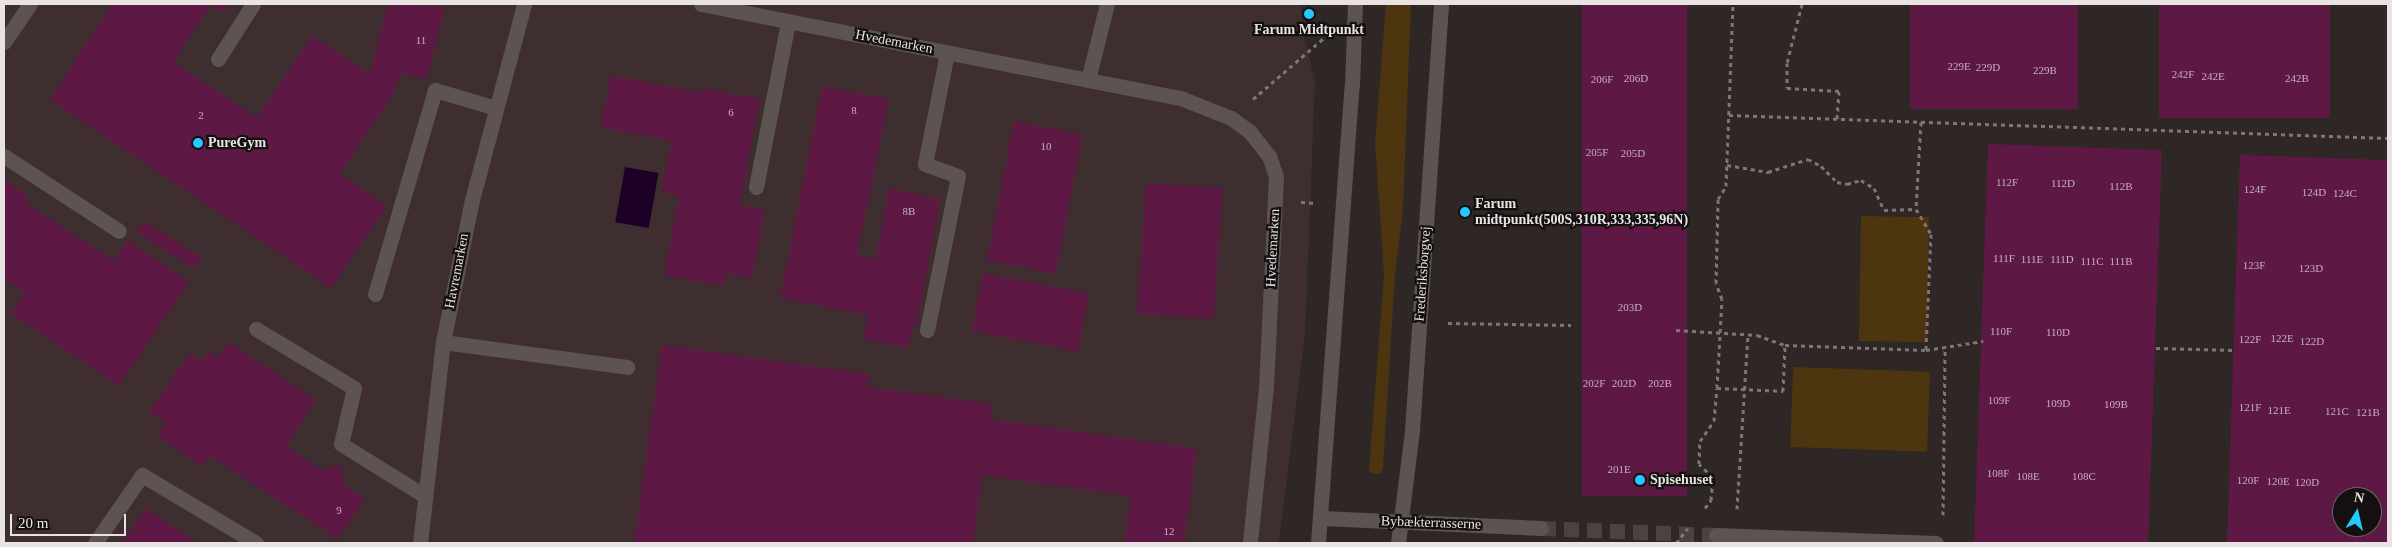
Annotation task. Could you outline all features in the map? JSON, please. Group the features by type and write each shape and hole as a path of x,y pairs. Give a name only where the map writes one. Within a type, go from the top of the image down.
{"street":[{"path":"4,42 30,4"},
{"path":"218,59 253,4"},
{"name":"Havremarken","path":"420,543 443,342 472,200 524,4"},
{"name":"Hvedemarken","path":"701,4 1183,99 1231,118 1250,132 1269,156 1276,176 1266,387 1250,543"},
{"path":"1088,80 1107,4"},
{"path":"1318,543 1322,518 1352,85 1355,4"},
{"name":"Frederiksborgvej","path":"1398,543 1412,430 1441,4"},
{"path":"756,187 788,22"},
{"path":"927,330 958,176 925,164 948,53"},
{"path":"374,294 434,90 496,108"},
{"path":"4,156 119,231"},
{"path":"256,329 354,388 341,444 425,496"},
{"path":"443,342 627,368"},
{"path":"95,543 142,475 256,543"},
{"name":"Bybækterrasserne","path":"1322,518 1541,528"},
{"path":"1716,535 1936,543"}],"path":[{"path":"1700,515 1711,500 1713,477 1699,464 1700,441 1714,421 1717,388 1722,299 1716,283 1718,199 1726,186 1733,4"},
{"path":"1802,4 1787,63 1787,88 1838,91 1837,119"},
{"path":"1231,118 1324,38"},
{"path":"1729,115 2388,138"},
{"path":"1921,122 1916,210 1931,234 1926,350"},
{"path":"1727,165 1768,172 1808,160 1821,166 1837,182 1847,184 1861,180 1874,188 1884,210 1916,210"},
{"path":"1448,323 1571,325"},
{"path":"1676,330 1748,335 1784,345 1926,350 1983,341"},
{"path":"1736,536 1748,335"},
{"path":"1717,388 1783,392 1784,345"},
{"path":"1944,500 1945,346"},
{"path":"2156,348 2234,350"},
{"path":"1676,543 1694,522"}],"shaded area":[{"path":"4,4 1301,4 1303,34 1315,81 1305,335 1279,543 4,543"},
{"path":"1386,4 1411,4 1403,209 1395,275 1383,467 1381,474 1373,474 1369,470 1384,274 1375,143"},
{"path":"625,167 658,173 649,228 615,222"},
{"path":"1861,216 1929,217 1927,342 1859,341"},
{"path":"1793,367 1930,372 1927,452 1790,447"}],"building":[{"path":"112,4 212,4 173,62 257,118 312,36 370,74 388,4 445,7 427,79 400,73 395,91 340,174 387,206 331,288 50,100"},
{"path":"212,4 229,4 223,12"},
{"path":"1582,4 1687,4 1687,496 1582,496"},
{"path":"1910,4 2078,4 2078,109 1910,109"},
{"path":"2159,4 2330,4 2330,118 2159,118"},
{"path":"611,75 702,93 703,88 760,99 740,205 765,209 752,279 726,273 723,286 664,275 679,196 661,192 671,141 601,127"},
{"path":"822,86 889,99 857,255 876,259 889,188 940,199 917,325 913,324 908,348 863,339 868,315 780,298"},
{"path":"1014,121 1083,134 1056,274 987,260"},
{"path":"1988,144 2162,150 2148,543 1974,543"},
{"path":"2240,155 2388,160 2388,543 2227,543"},
{"path":"4,179 28,196 24,202 114,261 128,240 189,282 119,386 11,314 25,293 4,278"},
{"path":"1146,183 1223,188 1214,319 1137,314"},
{"path":"144,221 202,257 194,269 137,233"},
{"path":"983,273 1089,294 1078,352 972,331"},
{"path":"229,342 316,400 286,446 321,470 341,465 345,486 365,499 338,539 210,456 202,467 157,436 166,423 149,412 189,354 201,361 209,351 218,358"},
{"path":"662,345 870,374 868,387 992,404 990,419 1197,449 1184,543 1124,543 1131,496 982,475 973,543 634,543"},
{"path":"146,508 197,543 122,543"}],"tunnel":[{"path":"1541,528 1716,535"}],"place":[{"name":"Farum Midtpunkt","path":"1309,14"},
{"name":"PureGym","path":"198,143"},
{"name":"Farum midtpunkt(500S,310R,333,335,96N)","path":"1465,212"},
{"name":"Spisehuset","path":"1640,480"}]}
